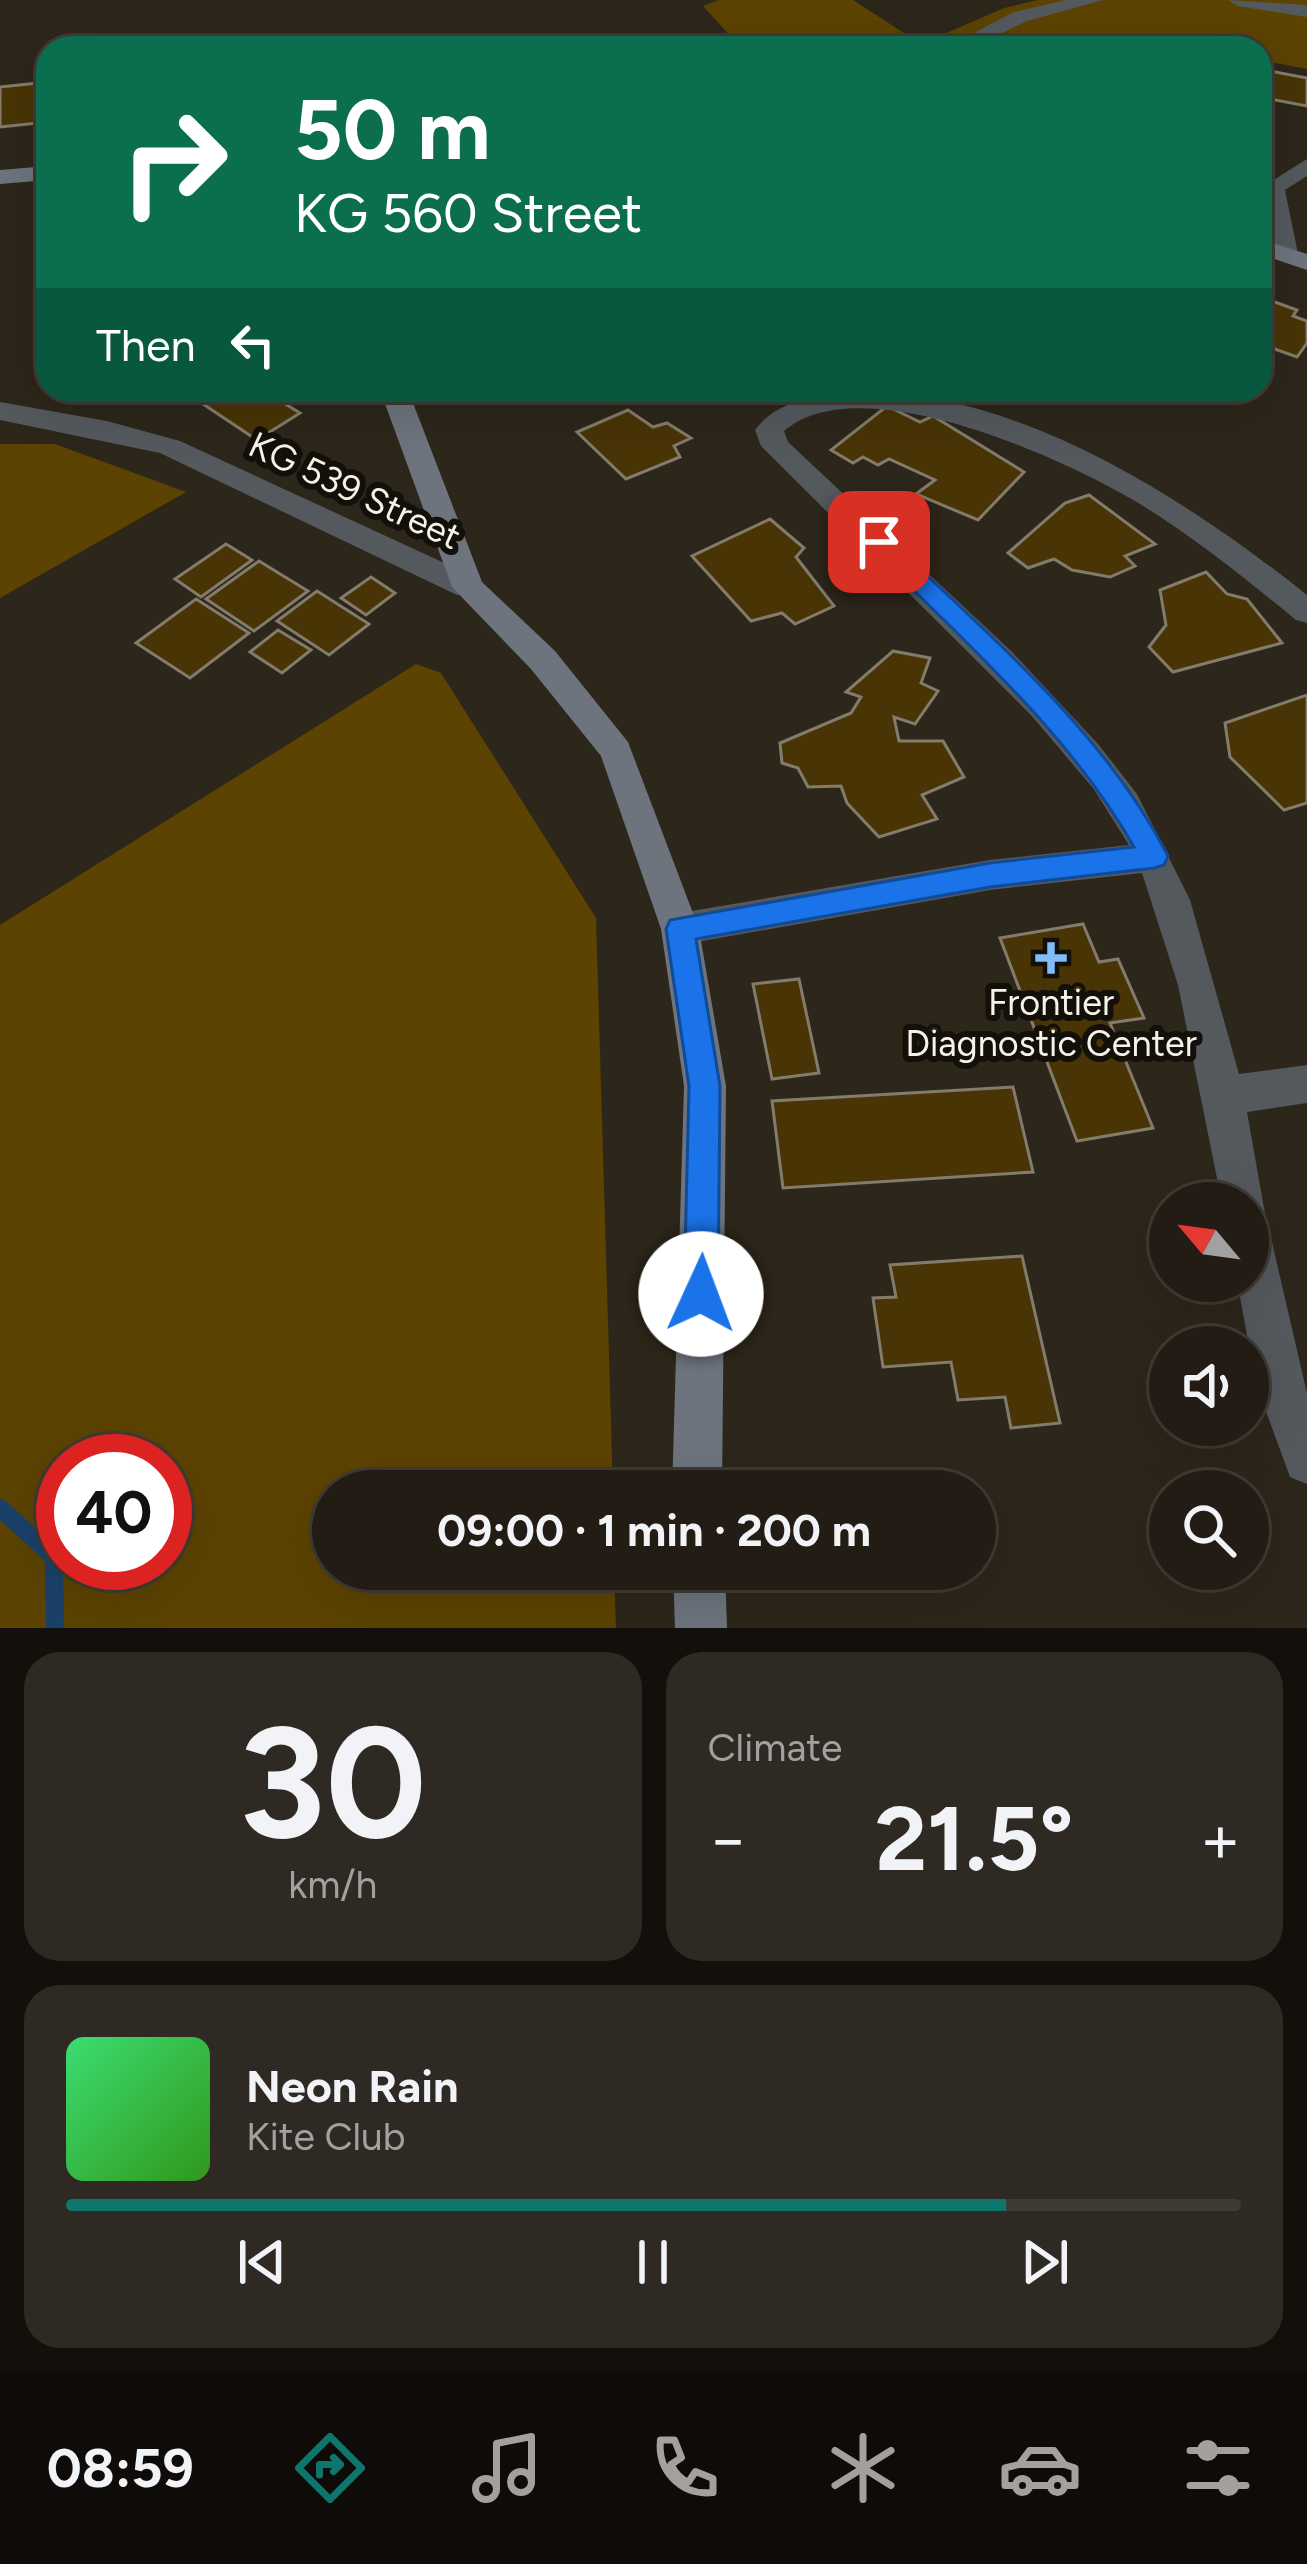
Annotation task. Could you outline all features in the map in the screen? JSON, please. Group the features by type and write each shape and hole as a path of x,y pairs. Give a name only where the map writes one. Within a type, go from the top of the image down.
{"street":[{"path":"980,36 1021,16 1093,0"},
{"path":"1238,0 1307,11"},
{"path":"1296,258 1273,188 1307,166"},
{"path":"0,177 36,174"},
{"path":"399,402 468,586 542,660 616,751 680,929 705,1086 697,1470"},
{"path":"839,402 780,416 769,430 775,446 914,574 1065,728 1114,788 1154,856 1176,912 1240,1182"},
{"path":"902,402 1038,440 1122,478 1184,514 1307,612"},
{"name":"KG 539 Street","path":"0,410 170,447 468,586"},
{"path":"680,929 990,875 1154,856"},
{"path":"1223,1096 1307,1084"},
{"path":"1264,1302 1280,1384 1307,1460"},
{"path":"700,1590 701,1628"}],"shaded area":[{"path":"719,0 853,0 909,36 730,36 703,6"},
{"path":"1038,0 1307,0 1307,69 1272,62 1272,36 939,36 1004,8"},
{"path":"0,444 55,444 186,492 0,598"},
{"path":"416,664 441,673 596,918 612,1470 312,1470 312,1590 615,1590 616,1628 0,1628 0,925"}],"building":[{"path":"1272,71 1307,78 1307,106 1272,99"},
{"path":"36,83 36,123 0,127 0,87"},
{"path":"1272,301 1297,310 1293,316 1307,321 1307,343 1297,357 1272,348"},
{"path":"200,402 282,402 300,413 257,440"},
{"path":"887,406 920,422 933,416 1024,472 978,520 916,494 935,480 889,459 878,465 863,457 853,463 831,450"},
{"path":"628,410 653,427 667,423 691,438 674,446 680,457 626,479 577,432"},
{"path":"1089,495 1155,544 1125,556 1135,566 1110,577 1072,570 1054,559 1028,568 1008,553 1065,503"},
{"path":"770,519 804,548 796,557 834,606 795,624 782,613 751,621 692,556"},
{"path":"226,544 252,560 201,597 175,579"},
{"path":"259,561 308,591 254,631 206,599"},
{"path":"1206,572 1227,594 1247,599 1282,643 1173,672 1149,647 1166,625 1160,590"},
{"path":"371,577 395,593 366,615 341,598"},
{"path":"317,591 369,624 329,655 277,621"},
{"path":"196,599 249,633 190,678 136,643"},
{"path":"278,630 311,650 282,673 250,652"},
{"path":"893,651 930,658 921,683 938,691 915,724 894,717 899,741 943,741 964,777 922,795 937,819 879,837 847,803 841,786 808,787 798,768 782,763 780,743 851,713 861,697 846,692"},
{"path":"1307,695 1307,803 1284,810 1230,757 1225,723"},
{"path":"1083,924 1099,962 1118,959 1144,1018 1110,1023 1153,1128 1077,1141 1000,938"},
{"path":"799,979 819,1073 772,1079 753,984"},
{"path":"1013,1087 1033,1172 783,1188 772,1101"},
{"path":"1022,1256 1060,1423 1011,1428 1005,1397 958,1400 951,1362 883,1367 873,1298 896,1297 890,1265"}],"waterway":[{"path":"0,1508 54,1557 55,1628"}],"place":[{"name":"Frontier Diagnostic Center","path":"1051,958"}],"route":[{"path":"701,1294 705,1086 680,929 990,875 1154,856 1114,788 1065,728 879,542"}]}
